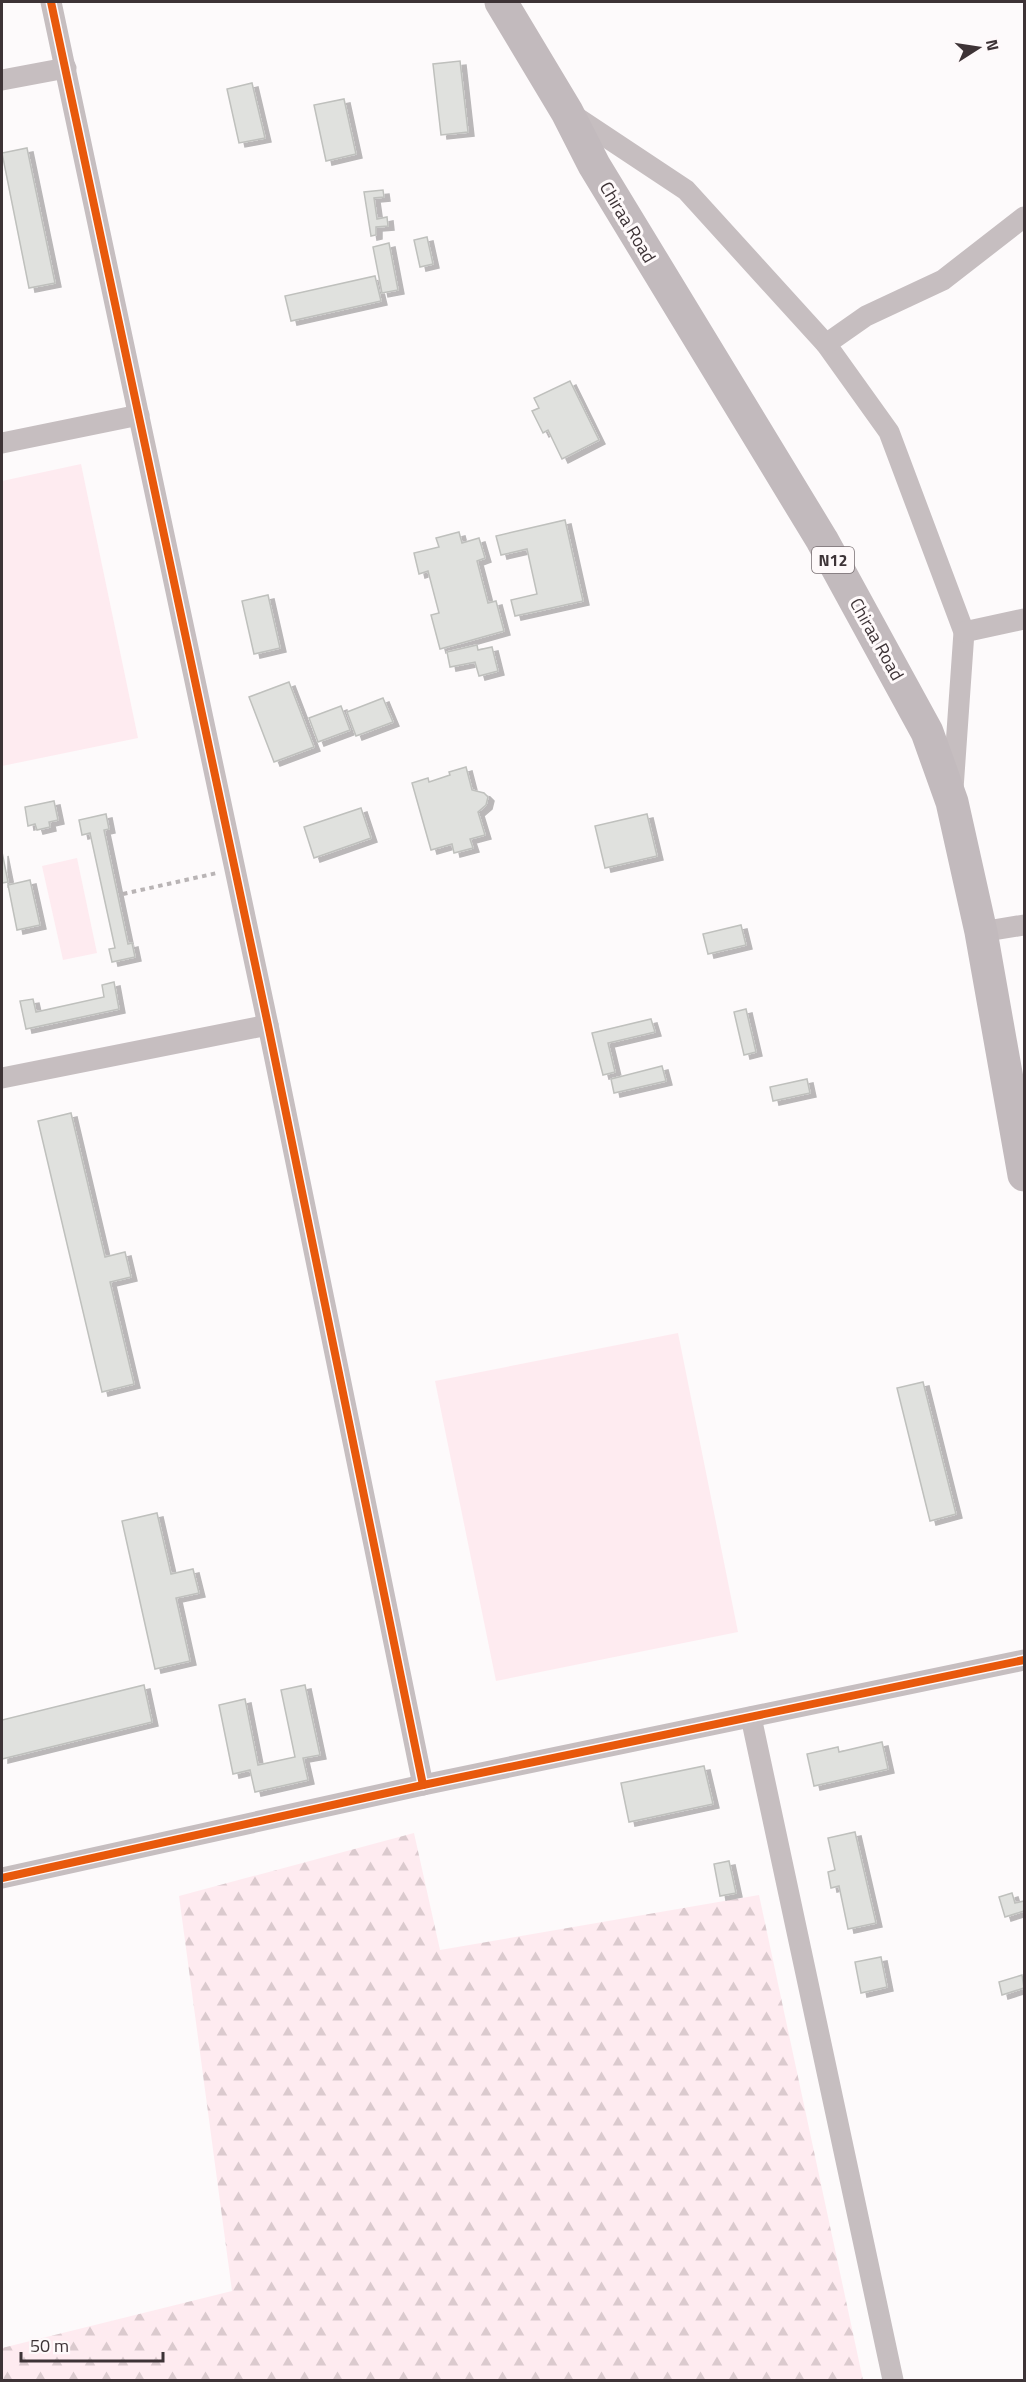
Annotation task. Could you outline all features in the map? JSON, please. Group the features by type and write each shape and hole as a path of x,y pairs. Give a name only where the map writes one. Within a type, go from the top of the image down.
{"highway":[{"name":"Chiraa Road","path":"501,2 567,111 594,165 822,540 927,732 952,802 1016,1080 1024,1175"}],"street":[{"path":"51,2 268,1025 423,1785"},
{"path":"2,80 66,68"},
{"path":"567,111 686,190 826,344 889,432 964,632 952,802"},
{"path":"826,344 866,316 943,280 1024,217"},
{"path":"2,443 139,415"},
{"path":"964,632 1024,619"},
{"path":"981,932 1024,925"},
{"path":"2,1078 268,1025"},
{"path":"2,1878 423,1785 1024,1660"},
{"path":"751,1717 893,2380"}],"path":[{"path":"123,894 235,869"}],"green space":[{"path":"81,464 138,738 2,766 2,481"},
{"path":"77,858 97,953 63,960 42,866"},
{"path":"678,1333 738,1632 496,1681 435,1381"},
{"path":"414,1833 440,1950 759,1895 863,2380 2,2380 2,2348 232,2291 179,1896"}],"building":[{"path":"460,61 468,132 441,135 433,64"},
{"path":"252,83 265,138 239,143 227,89"},
{"path":"344,99 356,154 326,161 314,105"},
{"path":"27,148 55,283 29,288 2,153"},
{"path":"383,190 384,197 374,198 377,219 387,217 388,226 376,227 376,235 371,236 364,192"},
{"path":"427,237 433,264 420,267 414,240"},
{"path":"389,243 398,290 382,293 373,247"},
{"path":"375,276 381,301 291,321 285,296"},
{"path":"570,381 599,440 562,459 548,430 543,433 532,411 539,408 534,398"},
{"path":"565,520 583,601 515,616 511,600 537,594 527,549 501,555 496,536"},
{"path":"459,532 462,543 479,538 485,558 477,561 488,603 496,601 504,631 440,649 431,615 439,613 428,571 419,574 414,553 439,547 436,538"},
{"path":"268,595 280,648 254,654 242,601"},
{"path":"477,645 478,650 492,647 498,671 479,676 475,662 450,667 447,652"},
{"path":"289,682 314,747 274,762 249,697"},
{"path":"383,698 393,722 356,736 347,712"},
{"path":"341,706 350,730 318,742 309,718"},
{"path":"466,767 472,790 484,793 488,797 486,805 478,812 485,835 470,839 473,848 454,853 452,844 431,850 412,783 428,778 429,782"},
{"path":"54,801 58,820 49,822 50,827 37,830 35,824 28,826 25,807"},
{"path":"361,808 371,838 314,858 304,827"},
{"path":"106,814 109,829 104,830 128,944 132,943 135,957 112,962 109,949 115,948 90,833 82,835 79,820"},
{"path":"647,814 657,856 605,868 595,826"},
{"path":"2,852 8,882 2,883"},
{"path":"30,880 40,925 17,930 8,885"},
{"path":"741,925 746,945 708,954 703,934"},
{"path":"114,982 119,1009 26,1029 20,1001 33,999 36,1012 104,997 102,985"},
{"path":"746,1009 756,1052 744,1055 734,1012"},
{"path":"651,1019 655,1032 608,1043 615,1072 603,1075 592,1033"},
{"path":"662,1066 666,1081 614,1093 611,1079"},
{"path":"807,1079 810,1093 773,1101 770,1087"},
{"path":"71,1113 105,1257 125,1252 131,1277 110,1282 134,1384 102,1392 38,1121"},
{"path":"923,1382 956,1514 930,1521 897,1388"},
{"path":"157,1513 171,1574 193,1569 199,1593 176,1598 190,1661 155,1669 122,1521"},
{"path":"144,1685 152,1722 2,1759 2,1720"},
{"path":"305,1685 320,1755 303,1758 308,1780 255,1792 250,1770 233,1774 219,1705 245,1699 258,1765 295,1757 281,1690"},
{"path":"882,1742 888,1769 814,1786 807,1754 838,1747 839,1752"},
{"path":"704,1766 713,1804 629,1822 621,1783"},
{"path":"855,1832 876,1923 848,1929 839,1886 831,1888 828,1872 835,1870 828,1838"},
{"path":"729,1861 736,1893 720,1896 714,1864"},
{"path":"1012,1893 1015,1903 1024,1901 1024,1911 1005,1917 999,1897"},
{"path":"881,1957 887,1987 861,1993 855,1962"},
{"path":"1022,1975 1024,1988 1002,1995 999,1982"}],"cycle path":[{"path":"51,2 268,1025 423,1785"},
{"path":"2,1878 423,1785 1024,1660"}]}
